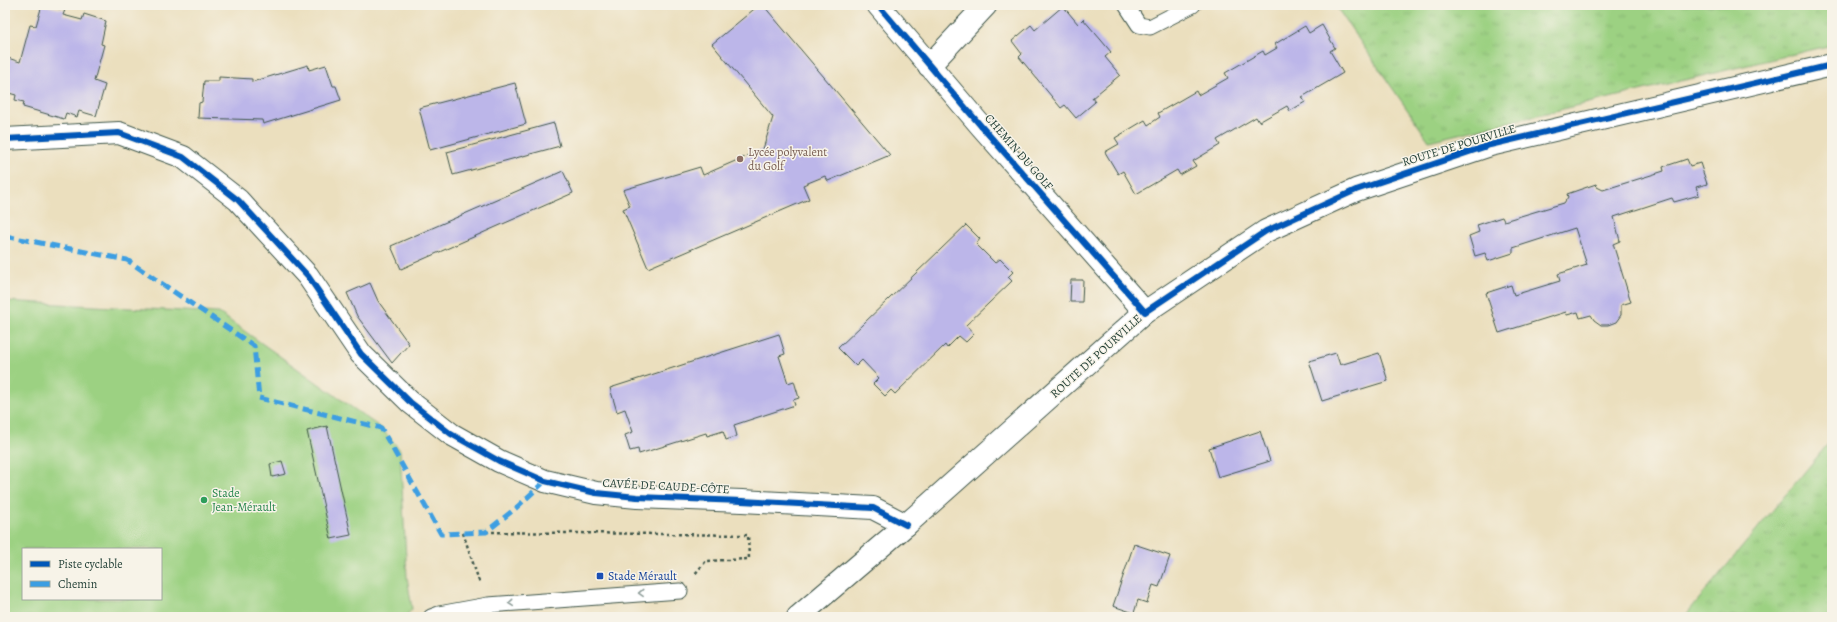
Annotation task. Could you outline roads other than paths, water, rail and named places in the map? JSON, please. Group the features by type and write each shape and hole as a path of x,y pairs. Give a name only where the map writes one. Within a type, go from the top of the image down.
{"street":[{"name":"CHEMIN DU GOLF","path":"878,5 929,66 1145,312"},
{"path":"929,66 986,5"},
{"name":"ROUTE DE POURVILLE","path":"798,617 906,525 1145,312 1266,231 1356,190 1490,145 1832,65"},
{"name":"CAVÉE DE CAUDE-CÔTE","path":"5,139 119,133 183,157 238,200 308,276 361,354 410,402 451,434 499,461 545,481 596,493 637,497 873,508 906,525"}],"lane":[{"path":"1126,5 1139,25 1150,28 1193,5"},
{"path":"431,617 439,614 488,605 680,591"}],"place":[{"name":"Lycée polyvalent du Golf","path":"740,159"},
{"name":"Stade Jean-Mérault","path":"204,500"},
{"name":"Stade Mérault","path":"600,576"}]}
